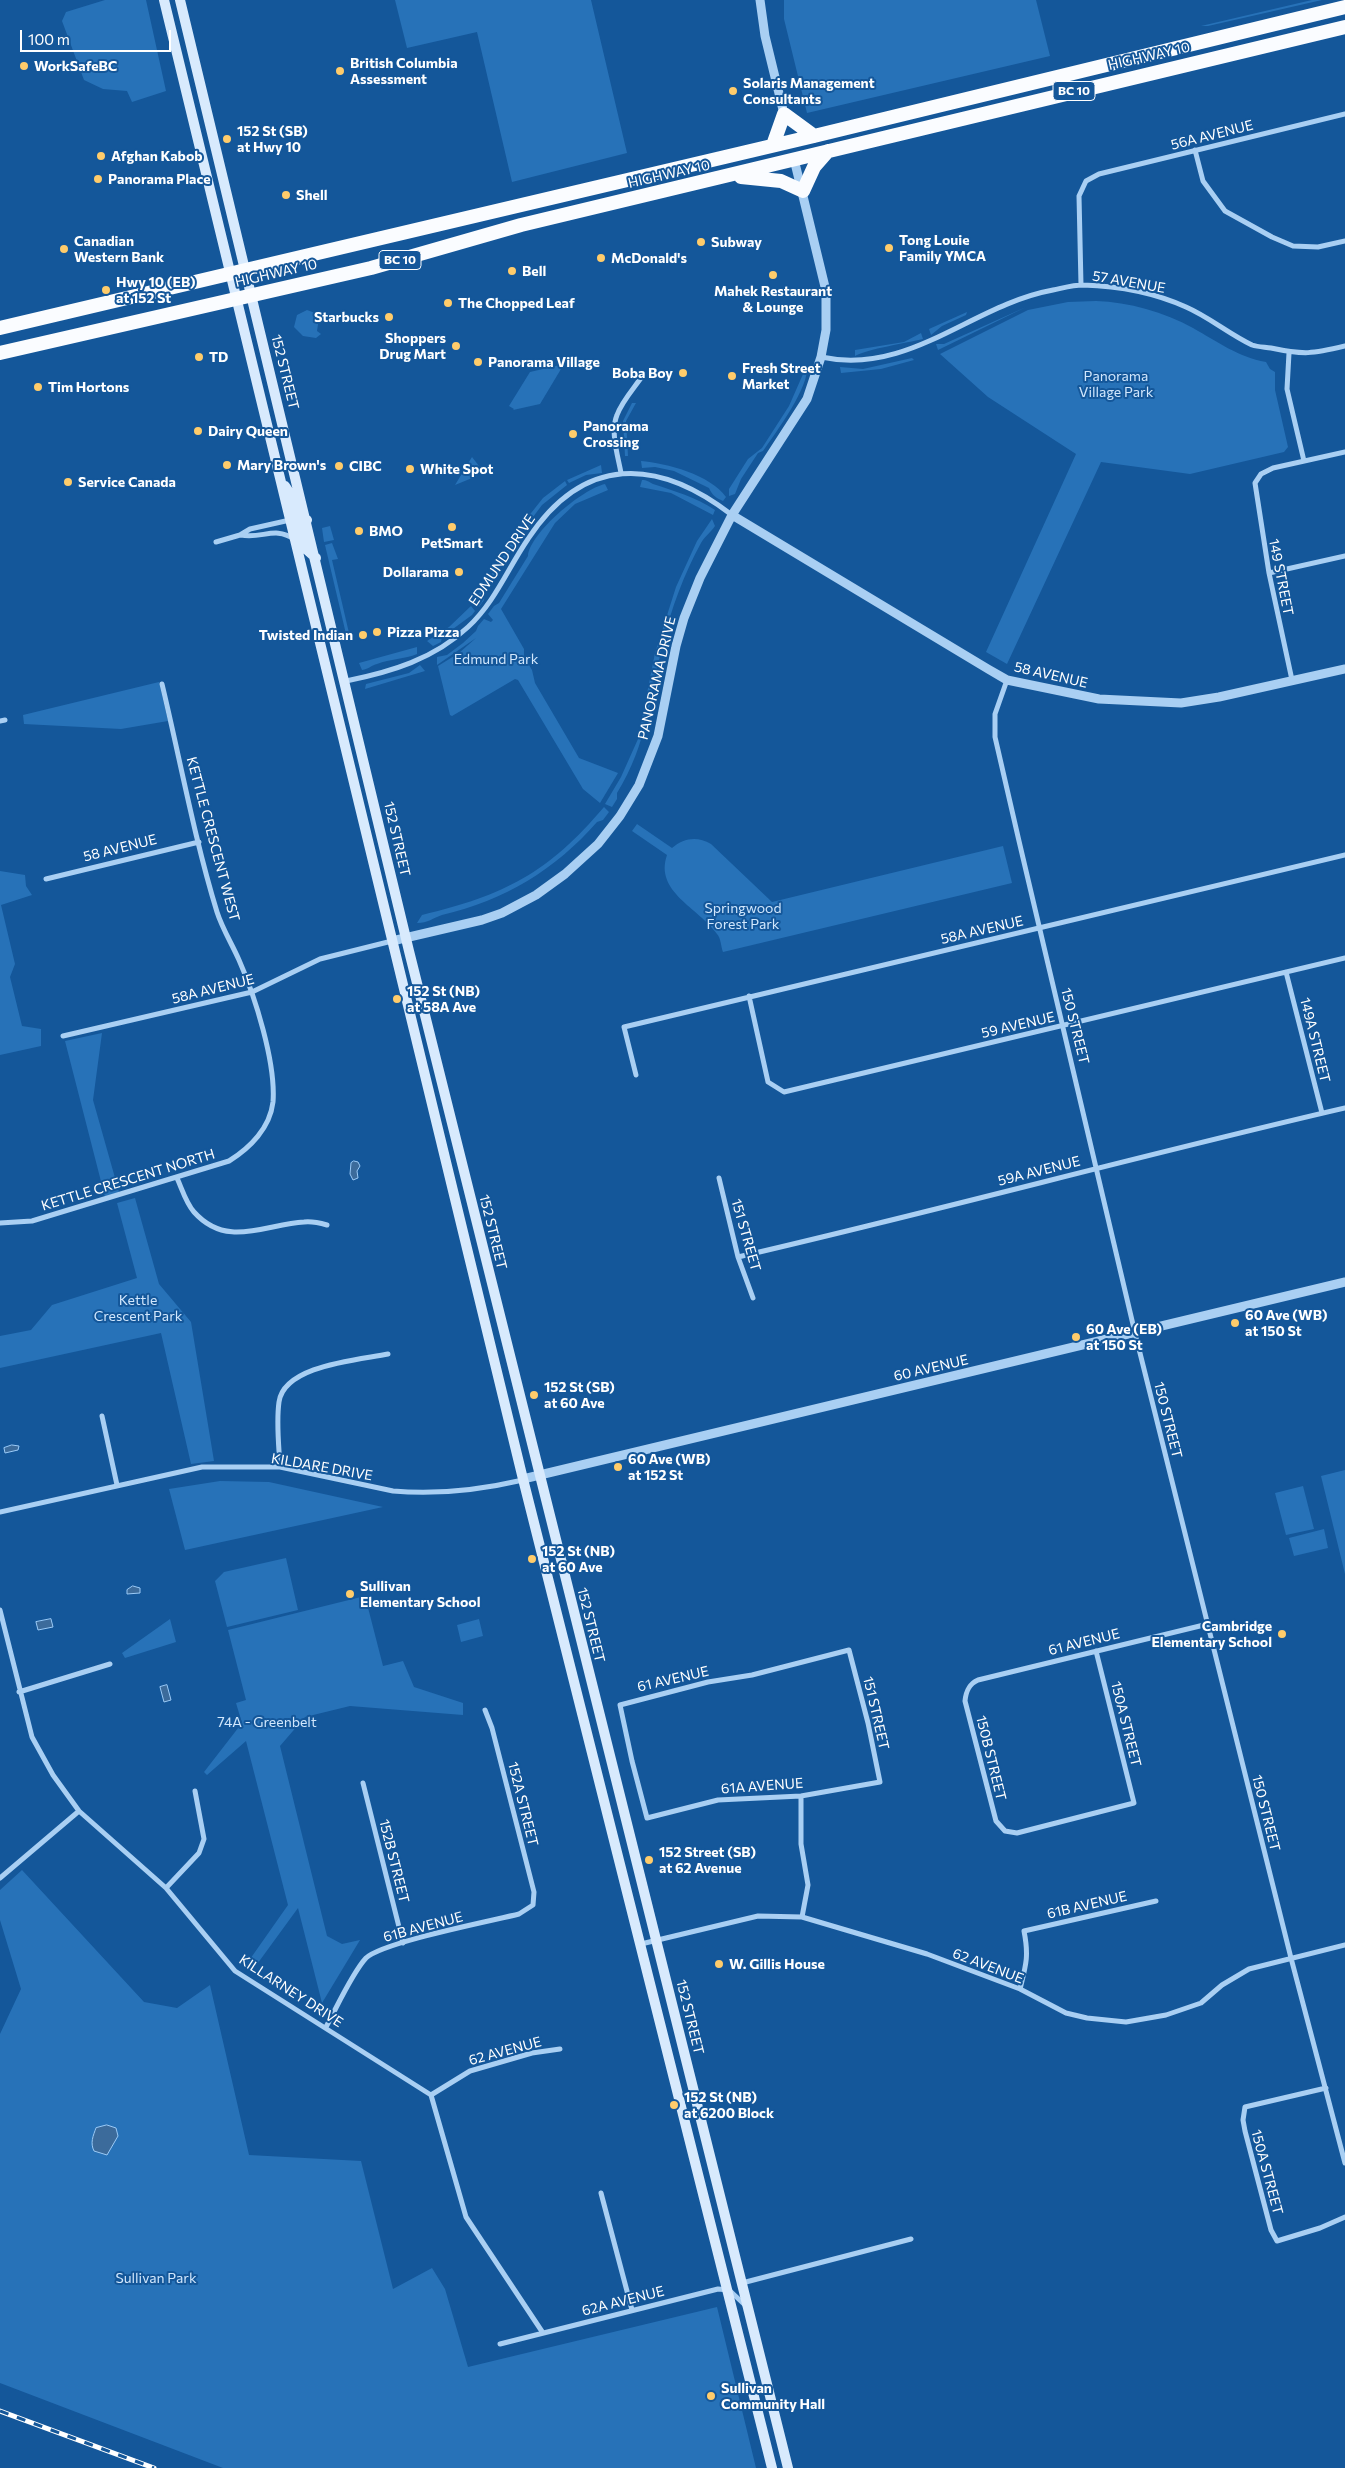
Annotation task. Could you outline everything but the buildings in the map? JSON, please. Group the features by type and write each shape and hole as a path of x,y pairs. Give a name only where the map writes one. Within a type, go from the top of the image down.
{"highway":[{"name":"HIGHWAY 10","path":"0,328 814,136 1345,7"},
{"name":"HIGHWAY 10","path":"0,353 371,268 521,225 1345,27"},
{"path":"773,145 784,114 814,136"},
{"path":"790,141 794,159"},
{"path":"730,176 781,181 803,191 814,167 828,151"}],"main road":[{"name":"152 STREET","path":"164,0 324,659 361,802 392,941 523,1480 729,2290 772,2468"},
{"name":"152 STREET","path":"180,0 346,681 406,938 788,2468"},
{"path":"281,482 293,498 299,516 307,520"},
{"path":"290,520 298,525 306,550 316,558"},
{"path":"324,659 339,680 346,681"}],"street":[{"path":"760,0 765,36 784,114"},
{"name":"56A AVENUE","path":"1081,285 1079,196 1086,181 1098,174 1345,114"},
{"path":"1195,150 1203,181 1225,210 1272,237 1293,246 1318,247 1345,241"},
{"name":"PANORAMA DRIVE","path":"392,941 482,920 525,902 560,878 585,856 620,816 639,785 654,749 663,718 676,646 684,618 700,578 732,515 807,399 821,357 826,330 826,291 794,159"},
{"name":"57 AVENUE","path":"821,357 851,362 899,354 930,342 1005,304 1040,292 1081,285 1153,295 1187,307 1253,345 1289,353 1312,354 1345,346"},
{"path":"1289,353 1287,389 1304,461 1345,452"},
{"path":"621,473 615,421 617,413 643,375"},
{"name":"149 STREET","path":"1292,680 1269,573 1255,484 1257,477 1273,468 1304,461"},
{"name":"EDMUND DRIVE","path":"346,681 406,666 449,644 470,625 491,601 527,540 558,502 585,484 621,473 654,475 670,479 690,488 732,515"},
{"name":"58 AVENUE","path":"732,515 1007,680 1099,699 1181,703 1219,697 1345,668"},
{"path":"216,542 240,534 250,528 290,520"},
{"path":"240,534 253,537 281,532 296,540"},
{"path":"1269,573 1345,556"},
{"name":"150 STREET","path":"1007,680 995,714 995,737 1135,1333 1291,1958 1345,2163"},
{"name":"KETTLE CRESCENT WEST","path":"162,684 199,842 220,920 252,992 273,1080 271,1111 256,1140"},
{"name":"58 AVENUE","path":"46,879 199,842"},
{"name":"58A AVENUE","path":"636,1075 624,1027 1345,855"},
{"name":"58A AVENUE","path":"63,1036 252,992 320,959 392,941"},
{"name":"59 AVENUE","path":"749,996 768,1082 784,1092 1345,958"},
{"name":"149A STREET","path":"1286,972 1322,1113"},
{"name":"59A AVENUE","path":"738,1258 1345,1108"},
{"name":"KETTLE CRESCENT NORTH","path":"0,1223 32,1221 177,1178 229,1161 256,1140"},
{"path":"177,1178 194,1213 207,1223 218,1228 250,1233 305,1222 327,1224"},
{"name":"151 STREET","path":"719,1178 738,1258 754,1298"},
{"name":"60 AVENUE","path":"523,1480 1345,1282"},
{"path":"280,1468 279,1400 292,1380 323,1367 388,1354"},
{"path":"102,1416 117,1485"},
{"name":"KILDARE DRIVE","path":"0,1512 202,1467 280,1468 393,1491 408,1492 469,1491 523,1480"},
{"name":"KILLARNEY DRIVE","path":"0,1610 19,1692 32,1737 53,1775 79,1811 166,1888 235,1971 431,2094"},
{"name":"61 AVENUE","path":"969,1688 978,1680 1208,1624"},
{"name":"151 STREET","path":"848,1650 868,1723 880,1782"},
{"name":"61 AVENUE","path":"647,1818 620,1705 708,1682 752,1675 848,1650"},
{"name":"150A STREET","path":"1005,1831 1016,1833 1134,1803 1096,1651"},
{"path":"19,1692 110,1664"},
{"name":"150B STREET","path":"969,1688 966,1701 977,1749 996,1821 1005,1831"},
{"name":"152A STREET","path":"485,1710 492,1728 534,1892 533,1905"},
{"name":"61A AVENUE","path":"647,1818 718,1800 801,1796 880,1782"},
{"name":"152B STREET","path":"363,1783 403,1943"},
{"path":"166,1888 199,1853 204,1839 195,1791"},
{"path":"801,1796 801,1844 808,1885 802,1917"},
{"path":"0,1878 79,1811"},
{"name":"61B AVENUE","path":"1020,1989 1027,1968 1028,1953 1024,1931 1156,1901"},
{"name":"61B AVENUE","path":"326,2027 363,1962 372,1953 403,1943 519,1914 533,1905"},
{"name":"62 AVENUE","path":"641,1944 758,1916 802,1917 927,1954 1020,1989 1066,2013 1107,2021 1140,2021 1166,2015 1201,2003 1240,1973 1291,1958 1345,1946"},
{"name":"62 AVENUE","path":"431,2094 470,2071 532,2054 560,2049"},
{"name":"150A STREET","path":"1326,2088 1245,2107 1243,2120 1271,2230 1276,2241 1312,2231 1345,2217"},
{"path":"431,2094 466,2217 543,2333"},
{"path":"601,2192 632,2310"},
{"path":"742,2283 910,2239"},
{"name":"62A AVENUE","path":"500,2344 718,2289 729,2290"},
{"path":"729,2290 747,2306"}],"green space":[{"path":"105,0 146,0 166,91 132,102 127,91 103,89 84,80 62,21 66,12"},
{"path":"395,0 591,0 627,153 512,182 477,32 407,48"},
{"path":"784,0 1036,0 1050,56 807,113 784,19"},
{"path":"1312,0 1322,0 1201,26"},
{"name":"Panorama Village Park","path":"1096,301 1121,303 1158,313 1182,322 1237,353 1266,362 1270,369 1275,372 1275,390 1288,447 1284,452 1190,474 1101,462 1007,664 986,652 1076,454 988,397 940,354 1028,310 1068,302"},
{"path":"1026,307 938,350 936,344 944,344"},
{"path":"307,310 315,313 319,318 317,331 321,334 316,338 303,336 294,327 297,315"},
{"path":"967,312 966,315 942,326 931,335 929,329"},
{"path":"921,333 923,339 855,356 855,350 904,342"},
{"path":"912,358 914,360 881,369 841,373 840,367 863,369"},
{"path":"564,364 540,404 513,410 509,406 530,372"},
{"path":"807,365 807,374 803,385 791,409 763,451 758,453 741,479 735,494 729,496 729,489 748,459 762,448 789,406"},
{"path":"632,403 636,403 626,421 628,456 625,456 623,421"},
{"path":"472,457 479,466 477,476 455,485"},
{"path":"641,461 675,467 699,476 719,489 726,497 723,501 721,500 709,488 674,471 655,467 642,468"},
{"path":"601,465 602,473 586,475 569,483 567,480"},
{"path":"642,480 700,501 715,510 713,515 671,493 640,487"},
{"path":"565,481 567,485 542,505 533,517 528,529 520,527 543,498"},
{"name":"Edmund Park","path":"605,484 608,490 575,504 555,523 501,609 524,649 524,657 532,670 535,683 579,758 618,773 600,803 583,789 518,680 515,679 452,716 450,715 438,666 459,653 476,638 437,665 437,657 447,655 463,643 476,631 484,619 491,622 493,620 488,614 499,603 528,556 531,547 547,524 584,494"},
{"path":"712,519 715,526 695,555 674,605 663,643 641,738 635,756 617,793 617,799 612,807 605,804 621,777 638,739 655,653 676,587 697,541"},
{"path":"330,526 334,540 324,542 322,528"},
{"path":"514,539 518,544 511,550 485,593 484,600 479,607 473,603"},
{"path":"332,543 338,559 332,560 349,633 346,634 325,545"},
{"path":"471,606 475,611 472,615 442,637 441,642 433,646 427,641 449,627"},
{"path":"417,647 417,654 382,662 362,670 359,663"},
{"path":"420,665 425,671 365,689 366,684 409,673"},
{"path":"159,682 168,721 121,729 24,724 23,715"},
{"path":"604,807 609,812 603,820 597,822 564,855 527,881 487,901 417,923 422,915 478,899 523,878 544,865 584,830"},
{"name":"Springwood Forest Park","path":"637,824 672,848 686,840 706,841 772,902 1003,846 1012,883 723,952 717,934 672,889 667,879 665,868 667,855 632,831"},
{"path":"0,871 25,875 26,886 32,895 1,905 15,964 10,977 22,1026 41,1029 41,1046 0,1055"},
{"path":"102,1033 93,1100 119,1192 105,1197 65,1041"},
{"name":"Kettle Crescent Park","path":"135,1198 159,1284 191,1322 214,1461 191,1464 161,1333 0,1368 0,1336 31,1330 52,1305 137,1278 117,1203"},
{"path":"1345,1470 1345,1574 1321,1476"},
{"path":"220,1481 269,1482 383,1507 185,1550 169,1489"},
{"path":"1303,1486 1314,1529 1286,1535 1275,1493"},
{"path":"1324,1529 1328,1548 1294,1556 1289,1538"},
{"path":"286,1558 298,1610 227,1627 215,1581 224,1572"},
{"name":"74A - Greenbelt","path":"365,1596 383,1666 403,1661 414,1687 463,1703 463,1715 350,1706 305,1717 280,1746 327,1936 342,1944 360,1940 322,2003 298,1908 255,1967 248,1962 288,1905 246,1741 207,1775 204,1772 242,1723 236,1703 246,1700 228,1630"},
{"path":"170,1619 176,1642 125,1658 122,1653"},
{"path":"479,1619 483,1636 461,1642 457,1625"},
{"name":"Sullivan Park","path":"22,1870 144,2002 177,2008 210,1985 249,2155 361,2161 393,2289 432,2268 445,2289 468,2367 717,2307 756,2468 223,2468 0,2383 0,2034 21,1989 0,1920 0,1890"}],"shaded area":[{"path":"354,1161 358,1162 360,1166 357,1171 358,1178 353,1180 350,1174 351,1163"},
{"path":"12,1445 19,1446 18,1450 5,1453 4,1448"},
{"path":"133,1586 140,1588 140,1593 127,1594 127,1590"},
{"path":"51,1619 53,1627 38,1630 36,1622"},
{"path":"167,1685 171,1700 164,1702 160,1687"},
{"path":"107,2125 116,2128 118,2136 107,2155 94,2151 92,2142 96,2128"}],"railway":[{"path":"0,2411 154,2468"}],"place":[{"name":"WorkSafeBC","path":"24,66"},
{"name":"British Columbia Assessment","path":"340,71"},
{"name":"Solaris Management Consultants","path":"733,91"},
{"name":"152 St (SB) at Hwy 10","path":"227,139"},
{"name":"Afghan Kabob","path":"101,156"},
{"name":"Panorama Place","path":"98,179"},
{"name":"Shell","path":"286,195"},
{"name":"Subway","path":"701,242"},
{"name":"Tong Louie Family YMCA","path":"889,248"},
{"name":"Canadian Western Bank","path":"64,249"},
{"name":"McDonald's","path":"601,258"},
{"name":"Bell","path":"512,271"},
{"name":"Mahek Restaurant & Lounge","path":"773,275"},
{"name":"Hwy 10 (EB) at 152 St","path":"106,290"},
{"name":"The Chopped Leaf","path":"448,303"},
{"name":"Starbucks","path":"389,317"},
{"name":"Shoppers Drug Mart","path":"456,346"},
{"name":"TD","path":"199,357"},
{"name":"Panorama Village","path":"478,362"},
{"name":"Boba Boy","path":"683,373"},
{"name":"Fresh Street Market","path":"732,376"},
{"name":"Tim Hortons","path":"38,387"},
{"name":"Dairy Queen","path":"198,431"},
{"name":"Panorama Crossing","path":"573,434"},
{"name":"Mary Brown's","path":"227,465"},
{"name":"CIBC","path":"339,466"},
{"name":"White Spot","path":"410,469"},
{"name":"Service Canada","path":"68,482"},
{"name":"PetSmart","path":"452,527"},
{"name":"BMO","path":"359,531"},
{"name":"Dollarama","path":"459,572"},
{"name":"Pizza Pizza","path":"377,632"},
{"name":"Twisted Indian","path":"363,635"},
{"name":"152 St (NB) at 58A Ave","path":"397,999"},
{"name":"60 Ave (WB) at 150 St","path":"1235,1323"},
{"name":"60 Ave (EB) at 150 St","path":"1076,1337"},
{"name":"152 St (SB) at 60 Ave","path":"534,1395"},
{"name":"60 Ave (WB) at 152 St","path":"618,1467"},
{"name":"152 St (NB) at 60 Ave","path":"532,1559"},
{"name":"Sullivan Elementary School","path":"350,1594"},
{"name":"Cambridge Elementary School","path":"1282,1634"},
{"name":"152 Street (SB) at 62 Avenue","path":"649,1860"},
{"name":"W. Gillis House","path":"719,1964"},
{"name":"152 St (NB) at 6200 Block","path":"674,2105"},
{"name":"Sullivan Community Hall","path":"711,2396"}]}
